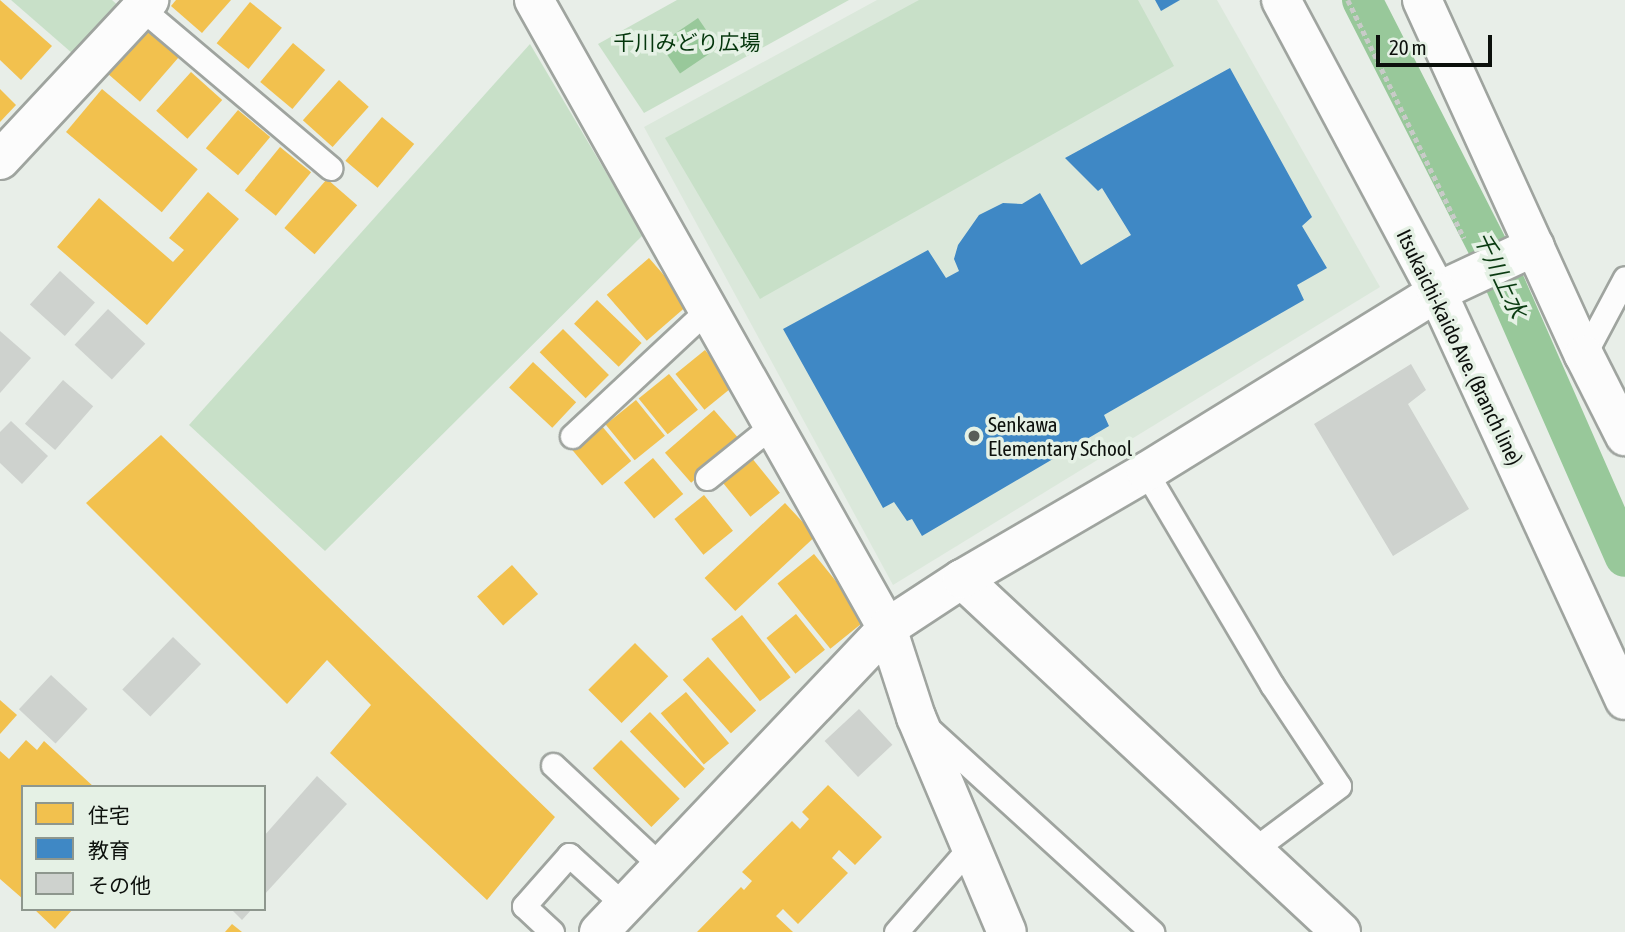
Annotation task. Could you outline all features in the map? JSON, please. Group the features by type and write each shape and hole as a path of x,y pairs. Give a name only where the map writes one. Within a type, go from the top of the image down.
{"street":[{"path":"534,0 887,628 916,717 1007,932"},
{"name":"Itsukaichi-kaido Ave. (Branch line)","path":"1281,0 1437,292 1625,700"},
{"path":"1422,0 1589,365 1625,436"},
{"path":"0,160 141,3"},
{"path":"612,919 887,628 962,579 1146,472 1437,292 1535,246"},
{"path":"962,579 1340,932"}],"lane":[{"path":"141,3 330,168"},
{"path":"1625,278 1589,365 1625,398"},
{"path":"572,436 708,309"},
{"path":"707,478 773,425"},
{"path":"1146,472 1272,685 1339,786 1253,850"},
{"path":"916,717 1152,932"},
{"path":"553,765 662,866"},
{"path":"896,932 971,846"},
{"path":"552,932 524,906 569,855 612,919"}],"path":[{"path":"1348,0 1464,233 1464,242"}],"shaded area":[{"name":"Senkawa Elementary School","path":"877,0 1217,0 1380,287 893,585 644,127"},
{"path":"698,18 718,48 680,74 660,44"}],"green space":[{"path":"11,0 112,0 123,10 80,60"},
{"name":"千川みどり広場","path":"677,0 849,0 644,113 598,44"},
{"path":"919,0 1138,0 1174,66 760,299 665,138"},
{"path":"530,44 643,235 325,551 189,425"}],"building: 住宅":[{"path":"0,0 52,46 21,80 0,60"},
{"path":"176,0 231,0 202,33 171,6"},
{"path":"250,2 282,28 249,69 217,43"},
{"path":"144,27 179,57 140,102 105,72"},
{"path":"293,43 325,70 292,109 260,82"},
{"path":"191,72 222,100 187,139 156,111"},
{"path":"339,80 369,107 333,147 303,120"},
{"path":"0,89 16,105 0,122"},
{"path":"102,89 198,169 162,212 66,132"},
{"path":"238,110 270,137 238,175 206,148"},
{"path":"382,117 414,144 378,188 345,161"},
{"path":"280,147 311,172 276,216 245,191"},
{"path":"327,179 357,205 315,254 284,228"},
{"path":"208,192 239,219 147,325 57,247 99,198 173,262 184,250 169,238"},
{"path":"649,258 689,304 647,341 607,295"},
{"path":"597,300 642,343 619,367 574,324"},
{"path":"563,329 609,375 586,398 540,352"},
{"path":"705,350 734,386 704,410 675,374"},
{"path":"533,362 576,402 552,428 509,388"},
{"path":"669,374 698,410 668,434 639,399"},
{"path":"636,400 665,436 635,460 606,425"},
{"path":"714,410 740,440 691,483 665,453"},
{"path":"601,425 631,461 602,485 572,449"},
{"path":"161,435 555,817 487,900 330,753 371,705 327,660 287,704 86,503"},
{"path":"751,457 780,493 750,517 721,481"},
{"path":"653,458 683,494 654,518 624,482"},
{"path":"704,495 733,531 703,555 674,519"},
{"path":"785,503 816,536 735,611 705,578"},
{"path":"814,554 867,619 830,649 777,584"},
{"path":"512,565 538,594 503,625 477,596"},
{"path":"796,614 825,650 795,674 766,638"},
{"path":"742,615 791,677 760,701 711,639"},
{"path":"635,643 668,676 622,723 588,690"},
{"path":"708,657 756,711 731,733 683,680"},
{"path":"686,692 729,743 704,765 661,713"},
{"path":"0,700 17,715 0,734"},
{"path":"650,712 705,769 685,788 630,731"},
{"path":"26,740 37,750 44,741 92,785 21,785 21,897 0,879 0,751 9,759"},
{"path":"621,740 680,799 651,827 593,768"},
{"path":"828,785 882,837 855,865 839,850 832,858 848,873 798,924 783,909 776,916 793,932 697,932 741,887 744,890 752,881 742,872 792,821 800,829 809,819 802,812"},
{"path":"36,911 71,911 55,929"},
{"path":"232,924 242,932 225,932"}],"building: 教育":[{"path":"1155,0 1180,0 1161,11"},
{"path":"1230,68 1312,217 1302,226 1327,268 1297,285 1304,300 1104,415 1109,426 922,536 912,519 907,521 894,502 883,508 783,329 928,250 946,278 959,271 954,259 958,245 979,215 1003,203 1022,204 1040,193 1081,265 1131,235 1102,188 1098,191 1065,158"}],"building: その他":[{"path":"60,271 95,302 65,336 30,304"},
{"path":"108,309 145,344 112,380 75,345"},
{"path":"0,331 31,358 0,393"},
{"path":"1411,364 1426,390 1408,404 1469,509 1393,556 1314,424"},
{"path":"63,380 93,406 55,450 25,424"},
{"path":"11,421 48,456 22,484 0,463 0,432"},
{"path":"173,637 201,664 150,717 122,690"},
{"path":"51,675 88,709 56,743 19,709"},
{"path":"859,709 892,745 858,777 825,741"},
{"path":"317,776 347,804 266,893 266,834"},
{"path":"233,911 250,911 242,920"}],"waterway":[{"name":"千川上水","path":"1362,0 1495,261 1625,557"}],"place":[{"name":"Senkawa Elementary School","path":"974,436"}]}
